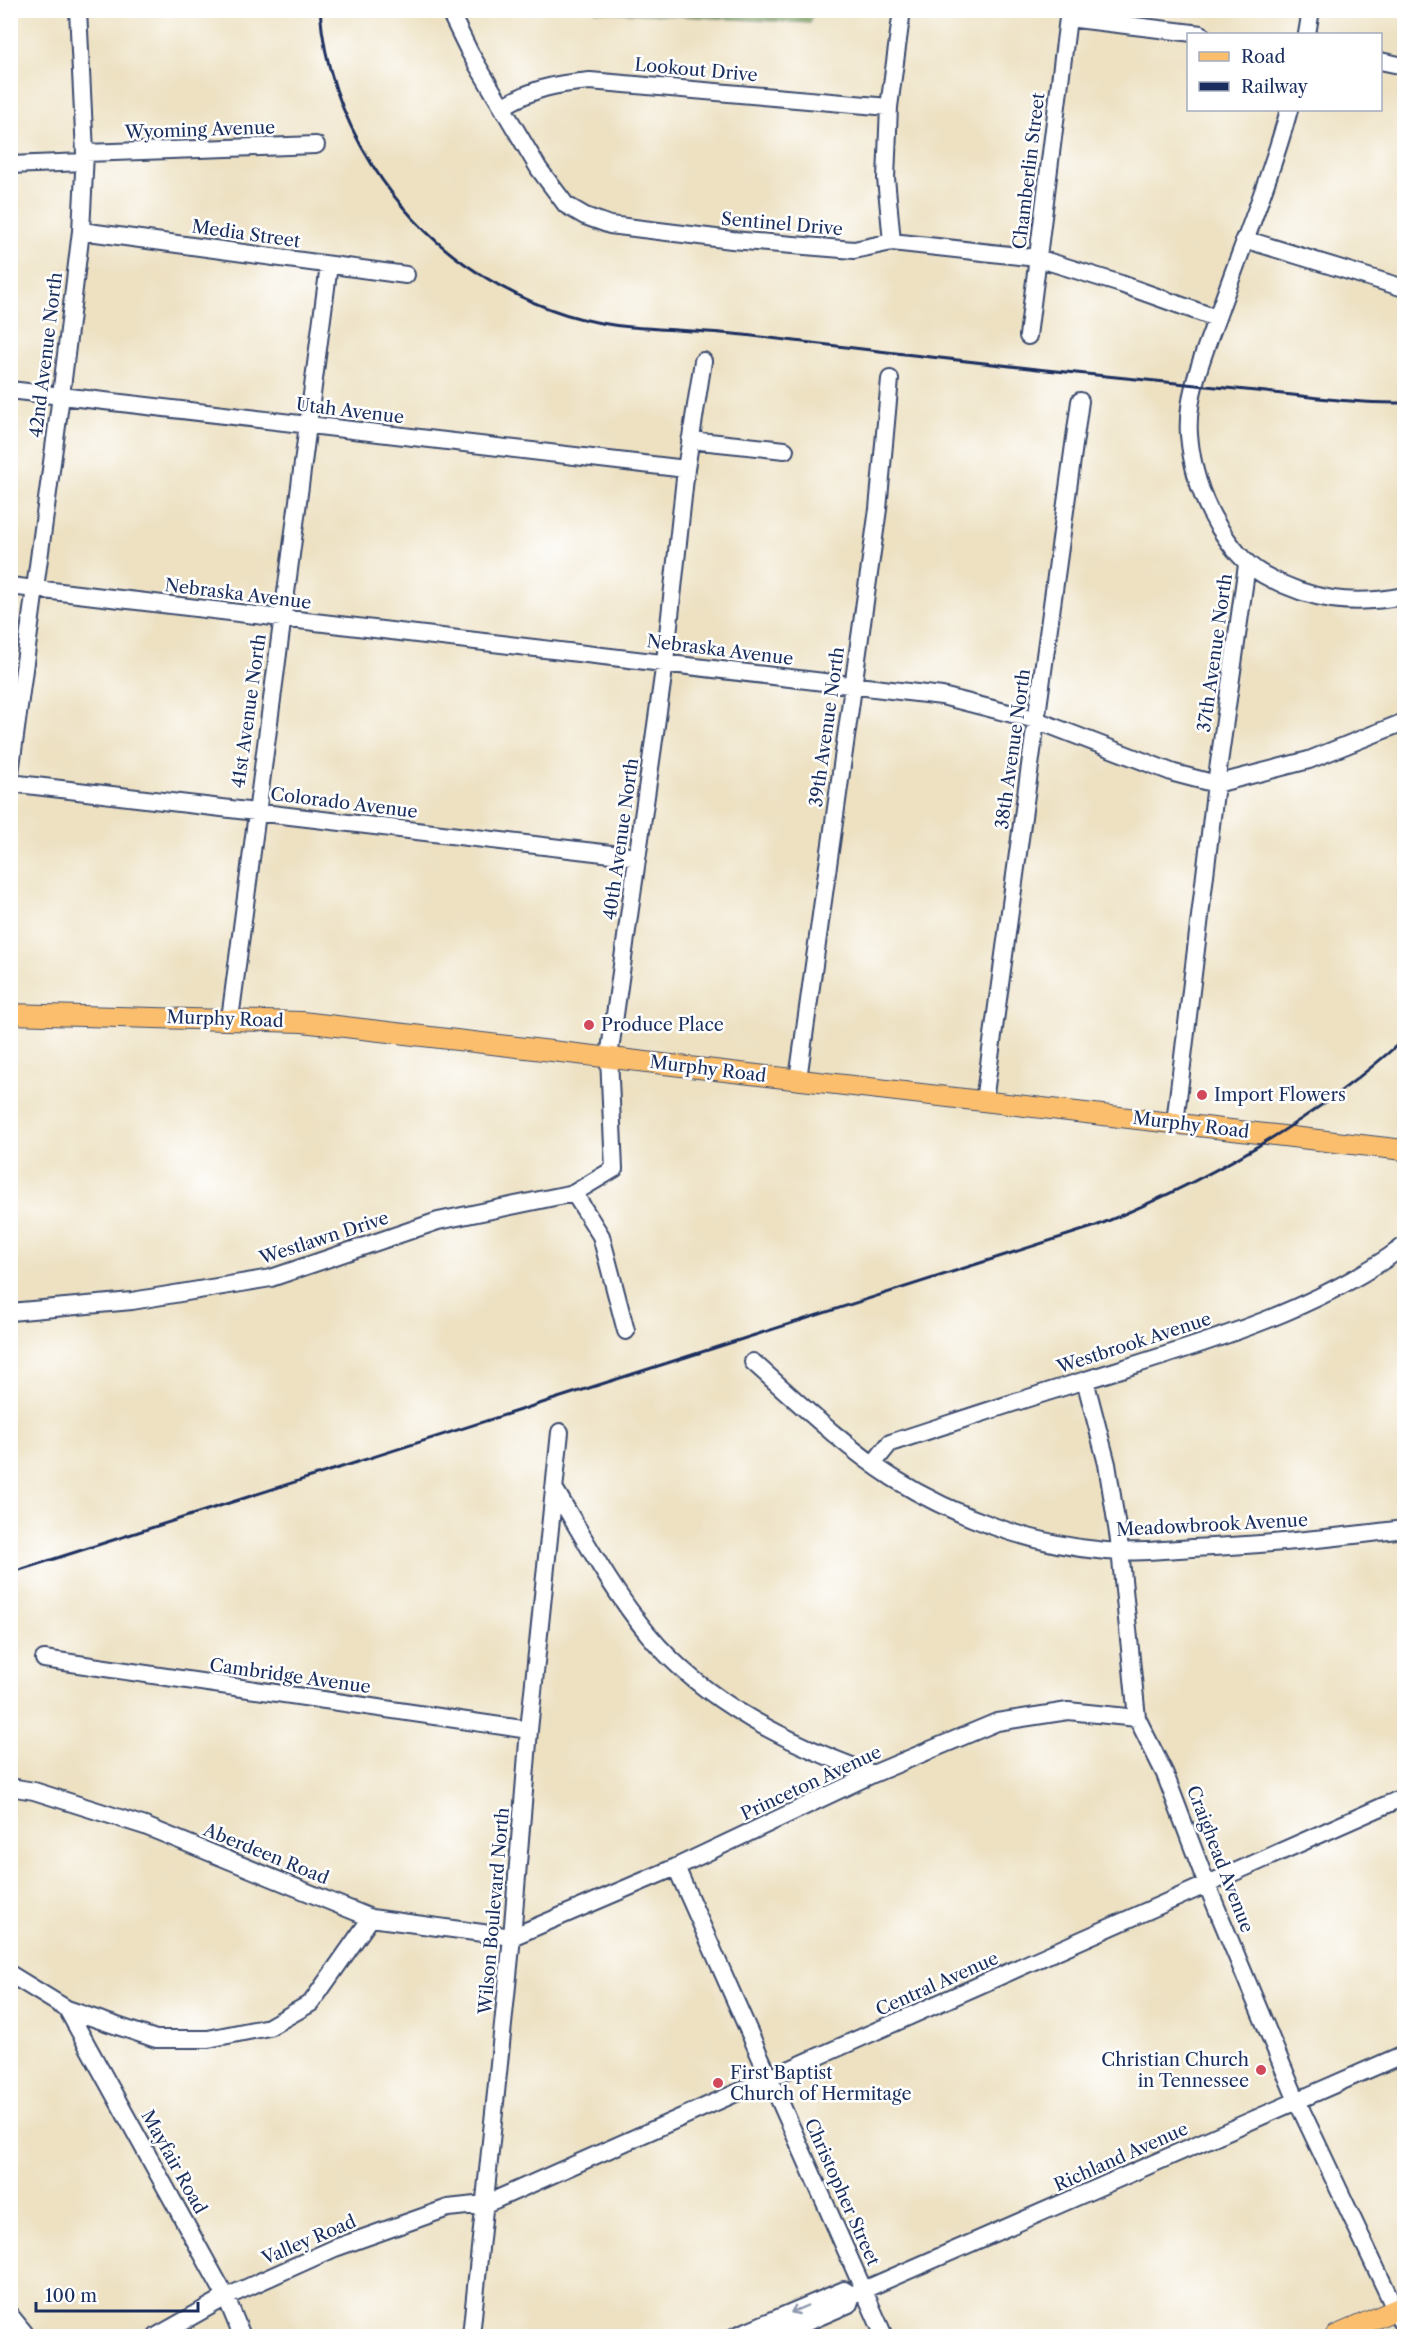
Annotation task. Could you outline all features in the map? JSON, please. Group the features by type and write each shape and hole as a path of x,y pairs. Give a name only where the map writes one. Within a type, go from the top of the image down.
{"main road":[{"name":"Murphy Road","path":"10,1014 302,1022 1404,1150"},
{"path":"1335,2337 1401,2307"}],"street":[{"name":"42nd Avenue North","path":"10,773 33,589 62,396 81,231 84,157 78,10"},
{"name":"Sentinel Drive","path":"449,10 470,53 504,106 550,187 566,205 585,216 610,225 732,240 854,250 892,242 1037,258 1121,284 1216,318"},
{"path":"892,242 886,178 889,106 902,10"},
{"path":"1307,33 1311,10"},
{"path":"1068,14 1194,33"},
{"name":"Chamberlin Street","path":"1028,336 1068,14"},
{"path":"1382,61 1404,66"},
{"name":"Lookout Drive","path":"504,106 530,90 560,83 590,81 889,106"},
{"name":"37th Avenue North","path":"1175,1123 1216,784 1247,565 1206,506 1196,478 1189,434 1195,378 1289,111"},
{"name":"Wyoming Avenue","path":"10,165 84,157 316,145"},
{"name":"Media Street","path":"81,231 406,275"},
{"path":"1244,240 1404,288"},
{"name":"41st Avenue North","path":"230,1019 255,813 329,265"},
{"path":"703,361 690,440 785,450"},
{"name":"39th Avenue North","path":"798,1079 878,509 891,379"},
{"name":"Utah Avenue","path":"10,390 686,469"},
{"name":"38th Avenue North","path":"984,1101 1080,401"},
{"name":"40th Avenue North","path":"574,1193 614,1169 609,1057 665,662 690,440"},
{"path":"1247,565 1275,581 1315,597 1366,601 1404,596"},
{"name":"Nebraska Avenue","path":"10,586 942,696 1036,720 1174,773 1216,784 1309,760 1404,722"},
{"name":"Colorado Avenue","path":"10,783 638,857"},
{"path":"574,1193 602,1236 626,1331"},
{"name":"Westlawn Drive","path":"10,1312 132,1301 271,1278 438,1221 574,1193"},
{"name":"Westbrook Avenue","path":"873,1464 890,1443 1188,1349 1299,1305 1386,1260 1404,1246"},
{"name":"Meadowbrook Avenue","path":"753,1362 846,1444 895,1479 963,1514 1019,1534 1080,1548 1121,1552 1248,1546 1404,1529"},
{"name":"Craighead Avenue","path":"1085,1380 1107,1464 1121,1552 1137,1718 1165,1774 1207,1885 1297,2101 1401,2307 1404,2328"},
{"name":"Wilson Boulevard North","path":"471,2337 560,1432"},
{"path":"555,1488 609,1580 649,1635 689,1673 729,1706 764,1728 819,1755 873,1774"},
{"name":"Cambridge Avenue","path":"44,1659 529,1730"},
{"name":"Princeton Avenue","path":"512,1937 676,1867 873,1774 997,1722 1068,1711 1137,1718"},
{"name":"Aberdeen Road","path":"10,1786 34,1791 145,1826 371,1918 512,1937"},
{"name":"Central Avenue","path":"485,2204 770,2080 1404,1797"},
{"name":"Christopher Street","path":"676,1867 770,2080 858,2293 884,2337"},
{"path":"10,1974 67,2008 156,2039 208,2039 269,2027 311,2003 371,1918"},
{"name":"Mayfair Road","path":"67,2008 226,2297 242,2337"},
{"name":"Richland Avenue","path":"775,2337 849,2304 858,2293 1404,2054"},
{"name":"Valley Road","path":"157,2337 226,2297 336,2248 448,2208 485,2204"},
{"name":"Richland Avenue","path":"735,2337 844,2289 858,2293"},
{"path":"10,2314 27,2337"}],"green space":[{"path":"812,10 810,23 595,11"}],"railway":[{"path":"320,10 326,51 337,90 352,129 372,165 396,198 424,229 454,256 488,279 539,305 575,317 612,325 716,332 1335,400 1404,403"},
{"path":"10,1573 1096,1226 1179,1189 1259,1146 1334,1096 1404,1039"}],"place":[{"name":"Produce Place","path":"589,1025"},
{"name":"Import Flowers","path":"1202,1095"},
{"name":"Christian Church in Tennessee","path":"1261,2070"},
{"name":"First Baptist Church of Hermitage","path":"718,2083"}]}
